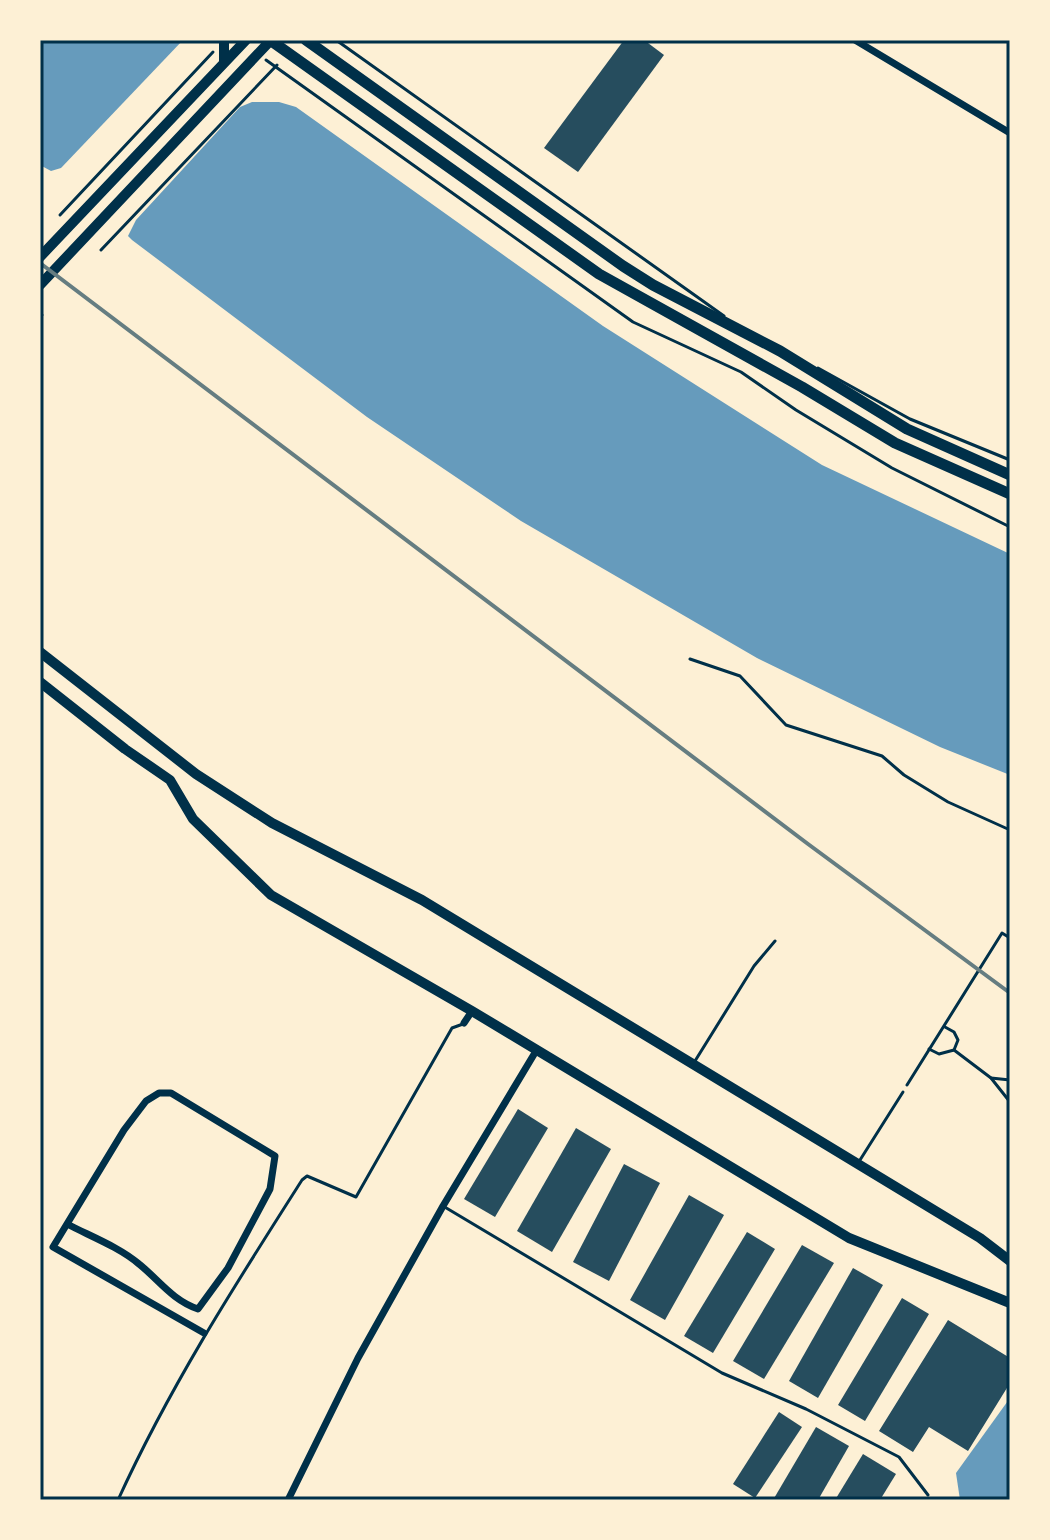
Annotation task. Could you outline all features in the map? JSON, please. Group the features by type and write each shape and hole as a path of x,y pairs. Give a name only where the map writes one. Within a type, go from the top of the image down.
{"main road":[{"path":"224,40 224,63"},
{"path":"40,257 246,40"},
{"path":"40,285 270,40 599,274 802,387 895,443 1010,494"},
{"path":"306,40 653,285 792,357 907,429 1010,475"},
{"path":"320,40 326,54"},
{"path":"40,652 196,774 272,823 422,900 980,1238 1010,1261"},
{"path":"40,682 170,780 193,819 271,895 472,1011 849,1238 1010,1303"}],"street":[{"path":"855,40 1010,133"},
{"path":"464,1023 472,1011"},
{"path":"288,1500 358,1358 443,1206 536,1051"},
{"path":"67,1224 138,1262 164,1289 185,1305 198,1309 228,1268 270,1189 275,1156 171,1093 159,1093 146,1101 124,1130 53,1247 204,1333"}],"lane":[{"path":"336,40 749,335 846,382 910,419 1010,460"},
{"path":"693,1064 754,966 775,941"},
{"path":"118,1500 204,1333 307,1176 356,1197 452,1028 464,1023"},
{"path":"858,1164 903,1092"},
{"path":"443,1206 722,1373 806,1409 899,1457 928,1495"}],"path":[{"path":"60,215 212,52"},
{"path":"101,250 283,57"},
{"path":"690,659 740,676 786,725 882,756 904,775 948,802 1010,830"},
{"path":"903,1092 1002,933 1010,938"},
{"path":"944,1026 954,1032 958,1040 954,1050"},
{"path":"929,1049 939,1054 954,1050"},
{"path":"954,1050 991,1078 1010,1102"},
{"path":"991,1078 1010,1080"}],"water":[{"path":"40,40 183,40 61,168 51,171 40,165"},
{"path":"252,102 279,102 296,107 603,326 822,465 1010,554 1010,775 940,747 757,658 521,521 367,417 132,240 128,236 136,220 240,107"},
{"path":"1010,1398 1010,1500 960,1500 956,1473"}],"building":[{"path":"624,40 644,40 664,55 578,172 544,148"},
{"path":"518,1109 548,1128 495,1217 464,1199"},
{"path":"576,1128 611,1149 552,1252 517,1231"},
{"path":"624,1164 660,1183 609,1281 573,1262"},
{"path":"689,1195 724,1215 665,1320 630,1300"},
{"path":"747,1232 775,1249 713,1353 684,1336"},
{"path":"802,1245 834,1263 764,1379 733,1361"},
{"path":"853,1268 883,1285 818,1398 789,1381"},
{"path":"902,1298 929,1314 865,1421 838,1405"},
{"path":"948,1320 1010,1358 1010,1383 968,1451 929,1427 913,1452 879,1431"},
{"path":"779,1412 802,1427 755,1498 733,1484"},
{"path":"816,1427 849,1446 818,1500 773,1500"},
{"path":"863,1454 896,1474 880,1500 835,1500"}],"railway":[{"path":"40,263 808,844 1010,993"}]}
